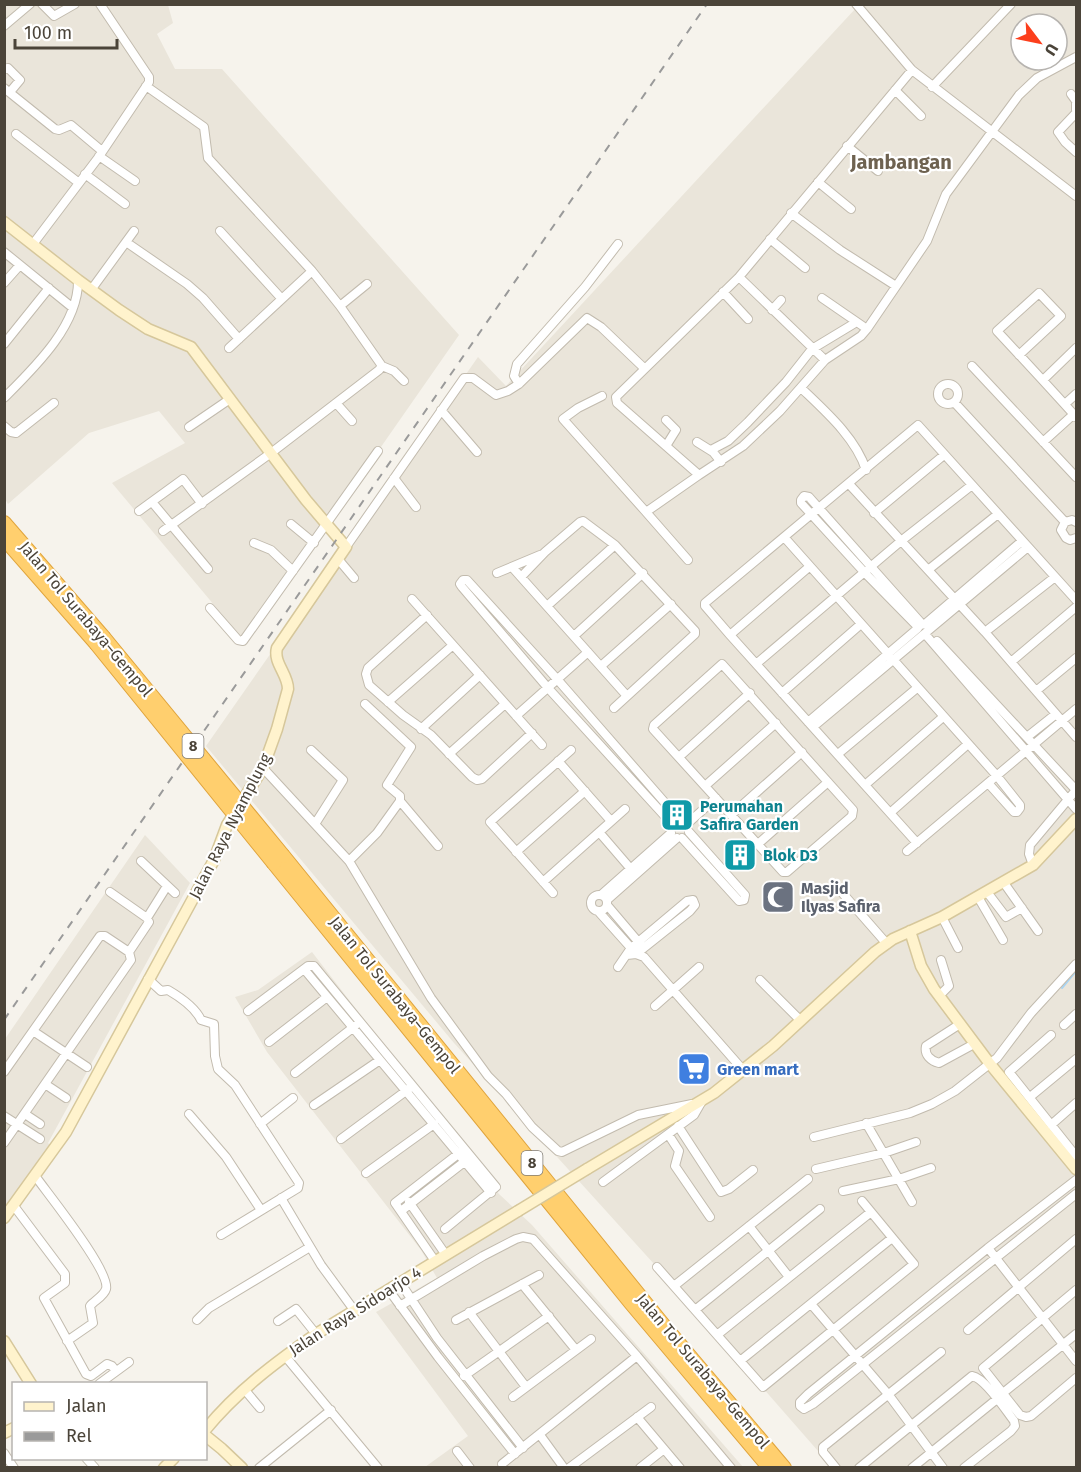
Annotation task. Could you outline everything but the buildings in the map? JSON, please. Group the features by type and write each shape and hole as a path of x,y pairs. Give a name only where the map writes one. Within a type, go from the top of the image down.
{"highway":[{"name":"Jalan Tol Surabaya–Gempol","path":"4,523 663,1325 784,1467"},
{"name":"Jalan Tol Surabaya–Gempol","path":"4,538 99,640"},
{"name":"Jalan Tol Surabaya–Gempol","path":"278,859 617,1286 770,1467"}],"street":[{"path":"4,26 30,4"},
{"path":"42,4 54,16 75,4"},
{"path":"33,244 86,174 149,81 149,77 100,4"},
{"path":"856,4 912,70 1077,196"},
{"path":"932,87 1011,4"},
{"path":"715,455 738,440 774,405 795,371 861,326 891,282 927,241 946,194 987,127 1027,86 1077,57"},
{"path":"4,69 8,68 20,80 7,90 55,129 59,130 71,125 100,153 135,181"},
{"path":"699,475 670,441 617,403 618,395 739,277 912,70"},
{"path":"146,86 204,127 208,158 312,271 382,366 394,370 404,381"},
{"path":"895,90 921,116"},
{"path":"1071,94 1076,100 1077,111 1058,132 1065,142 1077,152"},
{"path":"16,134 79,183"},
{"path":"847,147 878,171"},
{"path":"86,174 125,204"},
{"path":"818,182 851,209"},
{"path":"791,213 840,250 891,282"},
{"path":"4,222 91,290 148,328 191,347 326,526 346,547"},
{"path":"91,290 134,231"},
{"path":"220,231 282,298"},
{"path":"770,239 805,268"},
{"path":"126,242 187,284 203,298 238,339"},
{"path":"618,244 585,287 517,364 514,376 519,384 587,318 593,320 644,368"},
{"path":"4,252 73,308"},
{"path":"4,283 20,265"},
{"path":"229,348 312,271"},
{"path":"739,277 818,354"},
{"path":"4,398 42,358 56,338 73,308 78,294 78,280"},
{"path":"340,306 367,284"},
{"path":"4,344 49,288"},
{"path":"723,292 748,319"},
{"path":"1019,355 1061,316 1039,292 997,331 1019,355 1065,405 1075,415 1043,442"},
{"path":"822,298 861,326"},
{"path":"772,310 781,300"},
{"path":"646,512 699,475 715,455 738,440 774,405 801,388 818,354 861,336 861,326"},
{"path":"1042,380 1077,348"},
{"path":"163,531 271,453 380,370 382,366"},
{"path":"972,366 1077,477"},
{"name":"Jalan Raya Nyamplung","path":"4,1218 58,1145 218,852 227,825 262,768 277,729 288,688 288,682 276,657 277,648 460,382 466,377 473,378 500,394 519,384"},
{"path":"801,388 853,444 866,470"},
{"path":"1065,405 1077,394"},
{"path":"602,396 578,408 566,422 688,560"},
{"path":"189,427 230,399"},
{"path":"954,402 1065,522"},
{"path":"4,426 16,433 54,403"},
{"path":"336,403 352,421"},
{"path":"441,410 477,452"},
{"path":"666,420 676,430 670,441"},
{"path":"917,843 730,635 705,606 705,603 918,425 1077,600"},
{"path":"698,442 715,455"},
{"path":"210,608 242,642 378,451"},
{"path":"874,513 944,455"},
{"path":"394,478 416,507"},
{"path":"139,511 183,479 202,504"},
{"path":"849,484 1075,733"},
{"path":"756,664 972,485"},
{"path":"152,502 208,569"},
{"path":"815,511 923,629 974,692 1076,790 1030,845 1029,854 1033,865"},
{"path":"928,570 998,514"},
{"path":"1065,522 1068,520 1077,522"},
{"path":"521,577 545,552 582,521 615,545 696,633 614,708"},
{"path":"1065,522 1061,531 1063,535 1071,540 1077,538"},
{"path":"291,524 314,543"},
{"path":"784,537 997,776 1020,805 1017,812 1014,812 988,783"},
{"path":"254,543 271,550 293,571"},
{"path":"810,724 1025,544"},
{"path":"547,606 615,545"},
{"path":"497,573 545,552"},
{"path":"338,559 354,578"},
{"path":"512,567 627,696"},
{"path":"730,635 809,567"},
{"path":"574,636 643,573"},
{"path":"985,632 1055,577"},
{"path":"548,688 462,587 461,582 467,580 557,679 680,830 740,902 744,900 745,895 680,830 548,688"},
{"path":"412,599 542,745"},
{"path":"601,666 671,604"},
{"path":"1011,662 1077,607"},
{"path":"427,615 367,670 369,685 431,735 472,777 479,780 532,733"},
{"path":"782,693 861,624"},
{"path":"923,629 981,685 1027,737 1030,747 1077,809"},
{"path":"388,702 453,645"},
{"path":"516,716 588,652"},
{"path":"1036,691 1077,658"},
{"path":"721,665 725,665 750,693 852,809 852,816 787,872 783,872 654,730 654,725 721,665"},
{"path":"421,729 480,675"},
{"path":"974,692 981,685"},
{"path":"838,754 917,688"},
{"path":"679,757 750,693"},
{"path":"365,704 412,747 387,783 388,788 400,796 400,801 438,846"},
{"path":"449,754 505,704"},
{"path":"907,851 1077,709"},
{"path":"1027,737 1056,714"},
{"path":"865,785 943,717"},
{"path":"705,786 776,723"},
{"path":"890,813 968,744"},
{"path":"311,750 343,780 316,825"},
{"path":"554,894 490,822 571,750"},
{"path":"731,815 802,752"},
{"path":"558,762 611,821"},
{"path":"262,768 349,861 431,998 482,1067 532,1127 558,1151 562,1152 638,1115 702,1101"},
{"path":"758,844 828,782"},
{"path":"516,852 585,791"},
{"path":"605,900 716,798"},
{"path":"349,861 377,833 400,801"},
{"path":"543,882 625,809"},
{"name":"Jalan Raya Sidoarjo 4","path":"208,1426 244,1389 316,1334 702,1101 801,1021 855,969 887,944 983,895 1033,865 1075,826"},
{"path":"598,911 605,908 605,900 630,867 680,830"},
{"path":"599,832 630,867"},
{"path":"141,861 175,893"},
{"path":"1004,883 1038,931"},
{"path":"147,918 167,886"},
{"path":"838,888 887,944"},
{"path":"110,892 147,918 149,922 129,952"},
{"path":"637,951 605,900 597,895 592,900 593,907 637,951 743,1070"},
{"path":"983,895 1006,917 1022,908"},
{"path":"983,895 1003,940"},
{"path":"618,967 690,911 695,905 693,900 687,902 637,951"},
{"path":"942,917 958,948"},
{"path":"910,931 928,981 974,1044 1077,1169"},
{"path":"4,1072 100,936 105,936 129,952 131,960 4,1143"},
{"path":"939,996 949,986 941,960"},
{"path":"814,1137 909,1113 932,1104 955,1091 1002,1053 1035,1008 1077,964"},
{"path":"248,1011 304,969 310,965 314,966 413,1085 468,1159 496,1187 445,1229"},
{"path":"655,1006 699,967"},
{"path":"304,969 434,1124 462,1151"},
{"path":"148,980 161,991 168,990 175,994 202,1020 214,1024 214,1056 218,1069 235,1085 299,1182 298,1188 221,1234"},
{"path":"760,980 801,1021"},
{"path":"269,1042 327,997"},
{"path":"1064,1025 1077,1014"},
{"path":"295,1073 361,1021"},
{"path":"960,1024 926,1046 925,1051 928,1057 939,1063 974,1044"},
{"path":"33,1031 87,1068"},
{"path":"1051,1035 1010,1070 1051,1125 1075,1152"},
{"path":"1030,1097 1077,1059"},
{"path":"314,1105 380,1060"},
{"path":"45,1084 66,1098"},
{"path":"341,1139 413,1085"},
{"path":"260,1124 293,1098"},
{"path":"603,1182 694,1115 702,1101"},
{"path":"1051,1125 1077,1103"},
{"path":"24,1114 40,1124"},
{"path":"189,1114 226,1157 261,1210"},
{"path":"4,1116 40,1139"},
{"path":"866,1123 912,1202"},
{"path":"366,1173 434,1124"},
{"path":"678,1126 721,1192 729,1189 753,1170"},
{"path":"668,1134 679,1151 675,1166 710,1217"},
{"path":"816,1168 884,1153 916,1142"},
{"path":"435,1261 395,1203 462,1151"},
{"path":"401,1211 468,1159"},
{"path":"843,1191 899,1179 931,1168"},
{"path":"36,1177 93,1256 106,1282 105,1291 90,1306 93,1323 67,1341"},
{"path":"674,1286 808,1179"},
{"path":"1077,1180 988,1248 808,1394 800,1402 800,1406 804,1409 813,1404 1077,1194"},
{"path":"404,1195 446,1255"},
{"path":"281,1198 310,1247 354,1310"},
{"path":"657,1267 763,1387 914,1264 862,1201"},
{"path":"14,1206 65,1274 66,1279 63,1285 45,1295 44,1298 88,1376 107,1364 116,1371"},
{"path":"695,1310 820,1209"},
{"path":"717,1335 871,1212"},
{"path":"749,1227 789,1277"},
{"path":"400,1306 493,1251 516,1239 529,1237 542,1247 731,1467"},
{"path":"740,1361 892,1238"},
{"path":"968,1330 1077,1239"},
{"path":"196,1320 209,1308 310,1247"},
{"path":"988,1248 1077,1360"},
{"path":"456,1320 539,1275"},
{"path":"400,1282 437,1338 523,1448"},
{"path":"522,1284 576,1350"},
{"path":"388,1289 515,1454"},
{"path":"964,1467 1015,1426 983,1368 1077,1290"},
{"path":"811,1304 888,1394 943,1467"},
{"path":"278,1321 295,1308 316,1334"},
{"path":"470,1312 526,1387"},
{"path":"457,1380 549,1316"},
{"path":"912,1467 1077,1334"},
{"path":"513,1397 591,1340"},
{"path":"4,1341 31,1382"},
{"path":"836,1467 823,1452 823,1447 941,1352"},
{"path":"285,1356 378,1467"},
{"path":"502,1464 637,1356"},
{"path":"100,1382 129,1362"},
{"path":"858,1467 972,1376 976,1376 1020,1415 1026,1417 1031,1416 1077,1378"},
{"path":"244,1389 260,1408"},
{"path":"569,1467 651,1407"},
{"path":"261,1466 331,1410"},
{"path":"637,1417 680,1467"},
{"path":"540,1435 564,1467"},
{"path":"207,1437 242,1467"},
{"path":"640,1467 664,1449"},
{"path":"458,1451 468,1466"},
{"path":"4,1453 14,1467"}],"shaded area":[{"path":"5,5 168,5 173,23 157,34 175,69 222,69 459,335 245,642 112,483 185,443 159,411 89,433 8,504 5,499"},
{"path":"853,5 1076,5 1076,1467 832,1467 664,1275 454,1043 206,746 478,357 506,386 856,8"},
{"path":"145,835 190,883 48,1143 52,1147 5,1211 5,1039"},
{"path":"312,952 499,1194 532,1225 743,1467 425,1467 468,1436 376,1312 437,1278 421,1250 267,1052 235,997 258,990"}],"waterway":[{"path":"1062,988 1076,971"}],"railway":[{"path":"4,1020 707,4"}],"place":[{"name":"Perumahan Safira Garden","path":"677,815"},
{"name":"Blok D3","path":"740,855"},
{"name":"Masjid Ilyas Safira","path":"778,897"},
{"name":"Green mart","path":"694,1069"}],"district":[{"name":"Jambangan","path":"901,162"}]}
